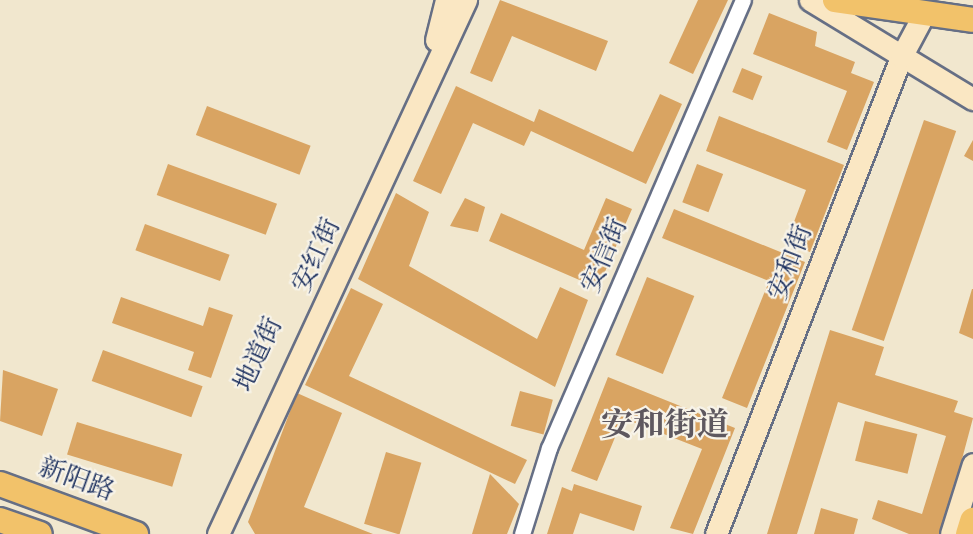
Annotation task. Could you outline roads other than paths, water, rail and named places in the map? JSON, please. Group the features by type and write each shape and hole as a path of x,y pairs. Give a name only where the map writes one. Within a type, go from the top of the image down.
{"highway":[{"path":"969,534 973,521"}],"main road":[{"name":"地道街","path":"207,534 438,35 446,0"},
{"name":"安红街","path":"218,534 466,0"},
{"path":"810,0 973,99"},
{"path":"836,0 973,20"},
{"name":"安和街","path":"716,534 901,57 924,14"},
{"path":"951,534 973,464"},
{"name":"新阳路","path":"0,484 136,534"},
{"path":"0,520 40,534"}],"street":[{"name":"安信街","path":"522,534 549,448 743,0"}],"district":[{"name":"安和街道","path":"665,427"}]}
